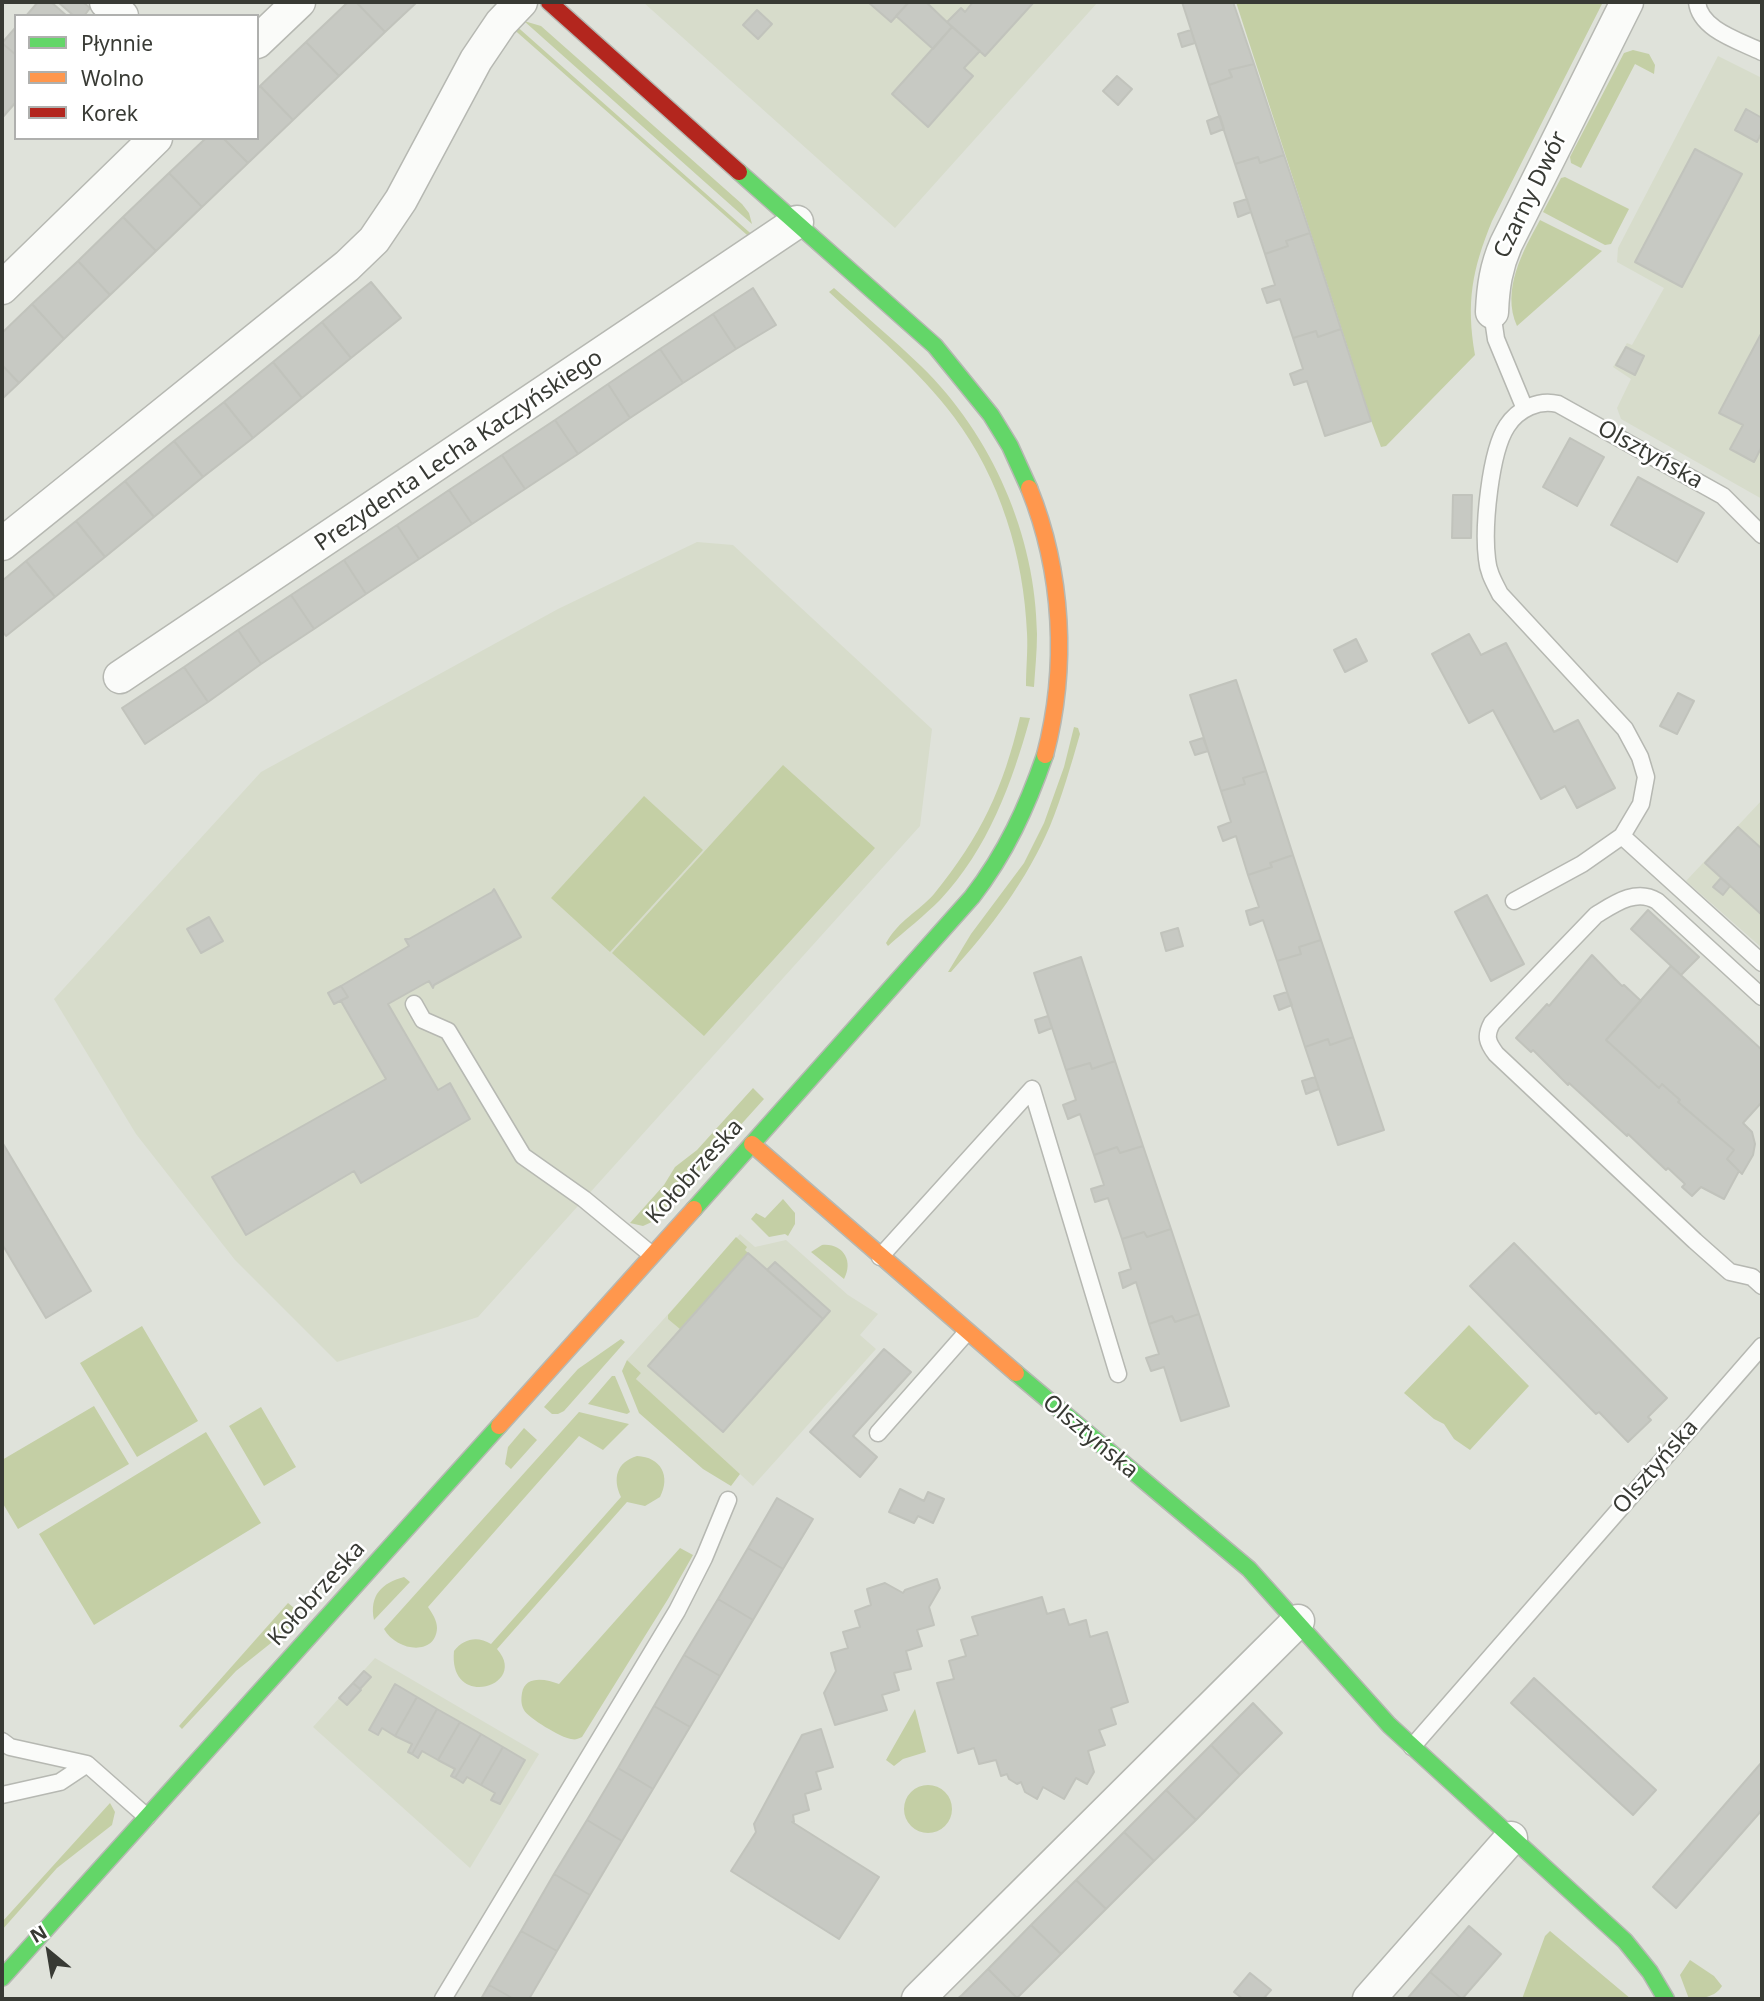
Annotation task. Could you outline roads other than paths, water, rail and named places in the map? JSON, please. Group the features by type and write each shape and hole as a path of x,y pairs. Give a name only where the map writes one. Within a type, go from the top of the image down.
{"street":[{"path":"106,2 120,14"},
{"path":"259,40 299,2"},
{"path":"2,544 347,266 373,240 401,200 476,60 501,23 521,2"},
{"path":"549,2 797,222"},
{"name":"Czarny Dwór","path":"1492,312 1497,264 1627,2"},
{"path":"2,288 154,140"},
{"name":"Kołobrzeska","path":"2,1978 960,915 1008,844 1024,813 1052,726 1060,655 1057,591 1042,524 1031,491 1017,460 980,399 935,346 797,222"},
{"name":"Prezydenta Lecha Kaczyńskiego","path":"120,677 797,222"},
{"name":"Olsztyńska","path":"752,1144 967,1332 1249,1569 1298,1621 1370,1706 1411,1747 1625,1941 1650,1972 1666,1999"},
{"path":"918,1999 1298,1621"},
{"path":"1369,1999 1511,1838"}],"lane":[{"path":"1697,2 1698,11 1714,29 1762,52"},
{"name":"Czarny Dwór","path":"1492,312 1496,339 1523,403"},
{"name":"Olsztyńska","path":"1523,403 1546,401 1558,404 1723,496 1762,535"},
{"path":"1514,901 1582,864 1622,836 1641,804 1646,776 1625,729 1500,594 1490,573 1486,520 1500,438 1523,403"},
{"path":"1622,836 1762,964"},
{"path":"1762,997 1657,901 1638,895 1612,905 1596,915 1492,1023 1486,1035 1488,1044 1496,1054 1695,1241 1730,1272 1752,1277 1762,1286"},
{"path":"414,1004 423,1020 448,1031 523,1156 584,1199 652,1255"},
{"path":"880,1257 1032,1089 1118,1374"},
{"path":"878,1433 967,1332"},
{"name":"Olsztyńska","path":"1411,1747 1762,1346"},
{"path":"443,1999 677,1611 704,1558 728,1500"},
{"path":"2,1741 10,1747 87,1764 147,1817"},
{"path":"2,1795 60,1782 87,1764"}]}
